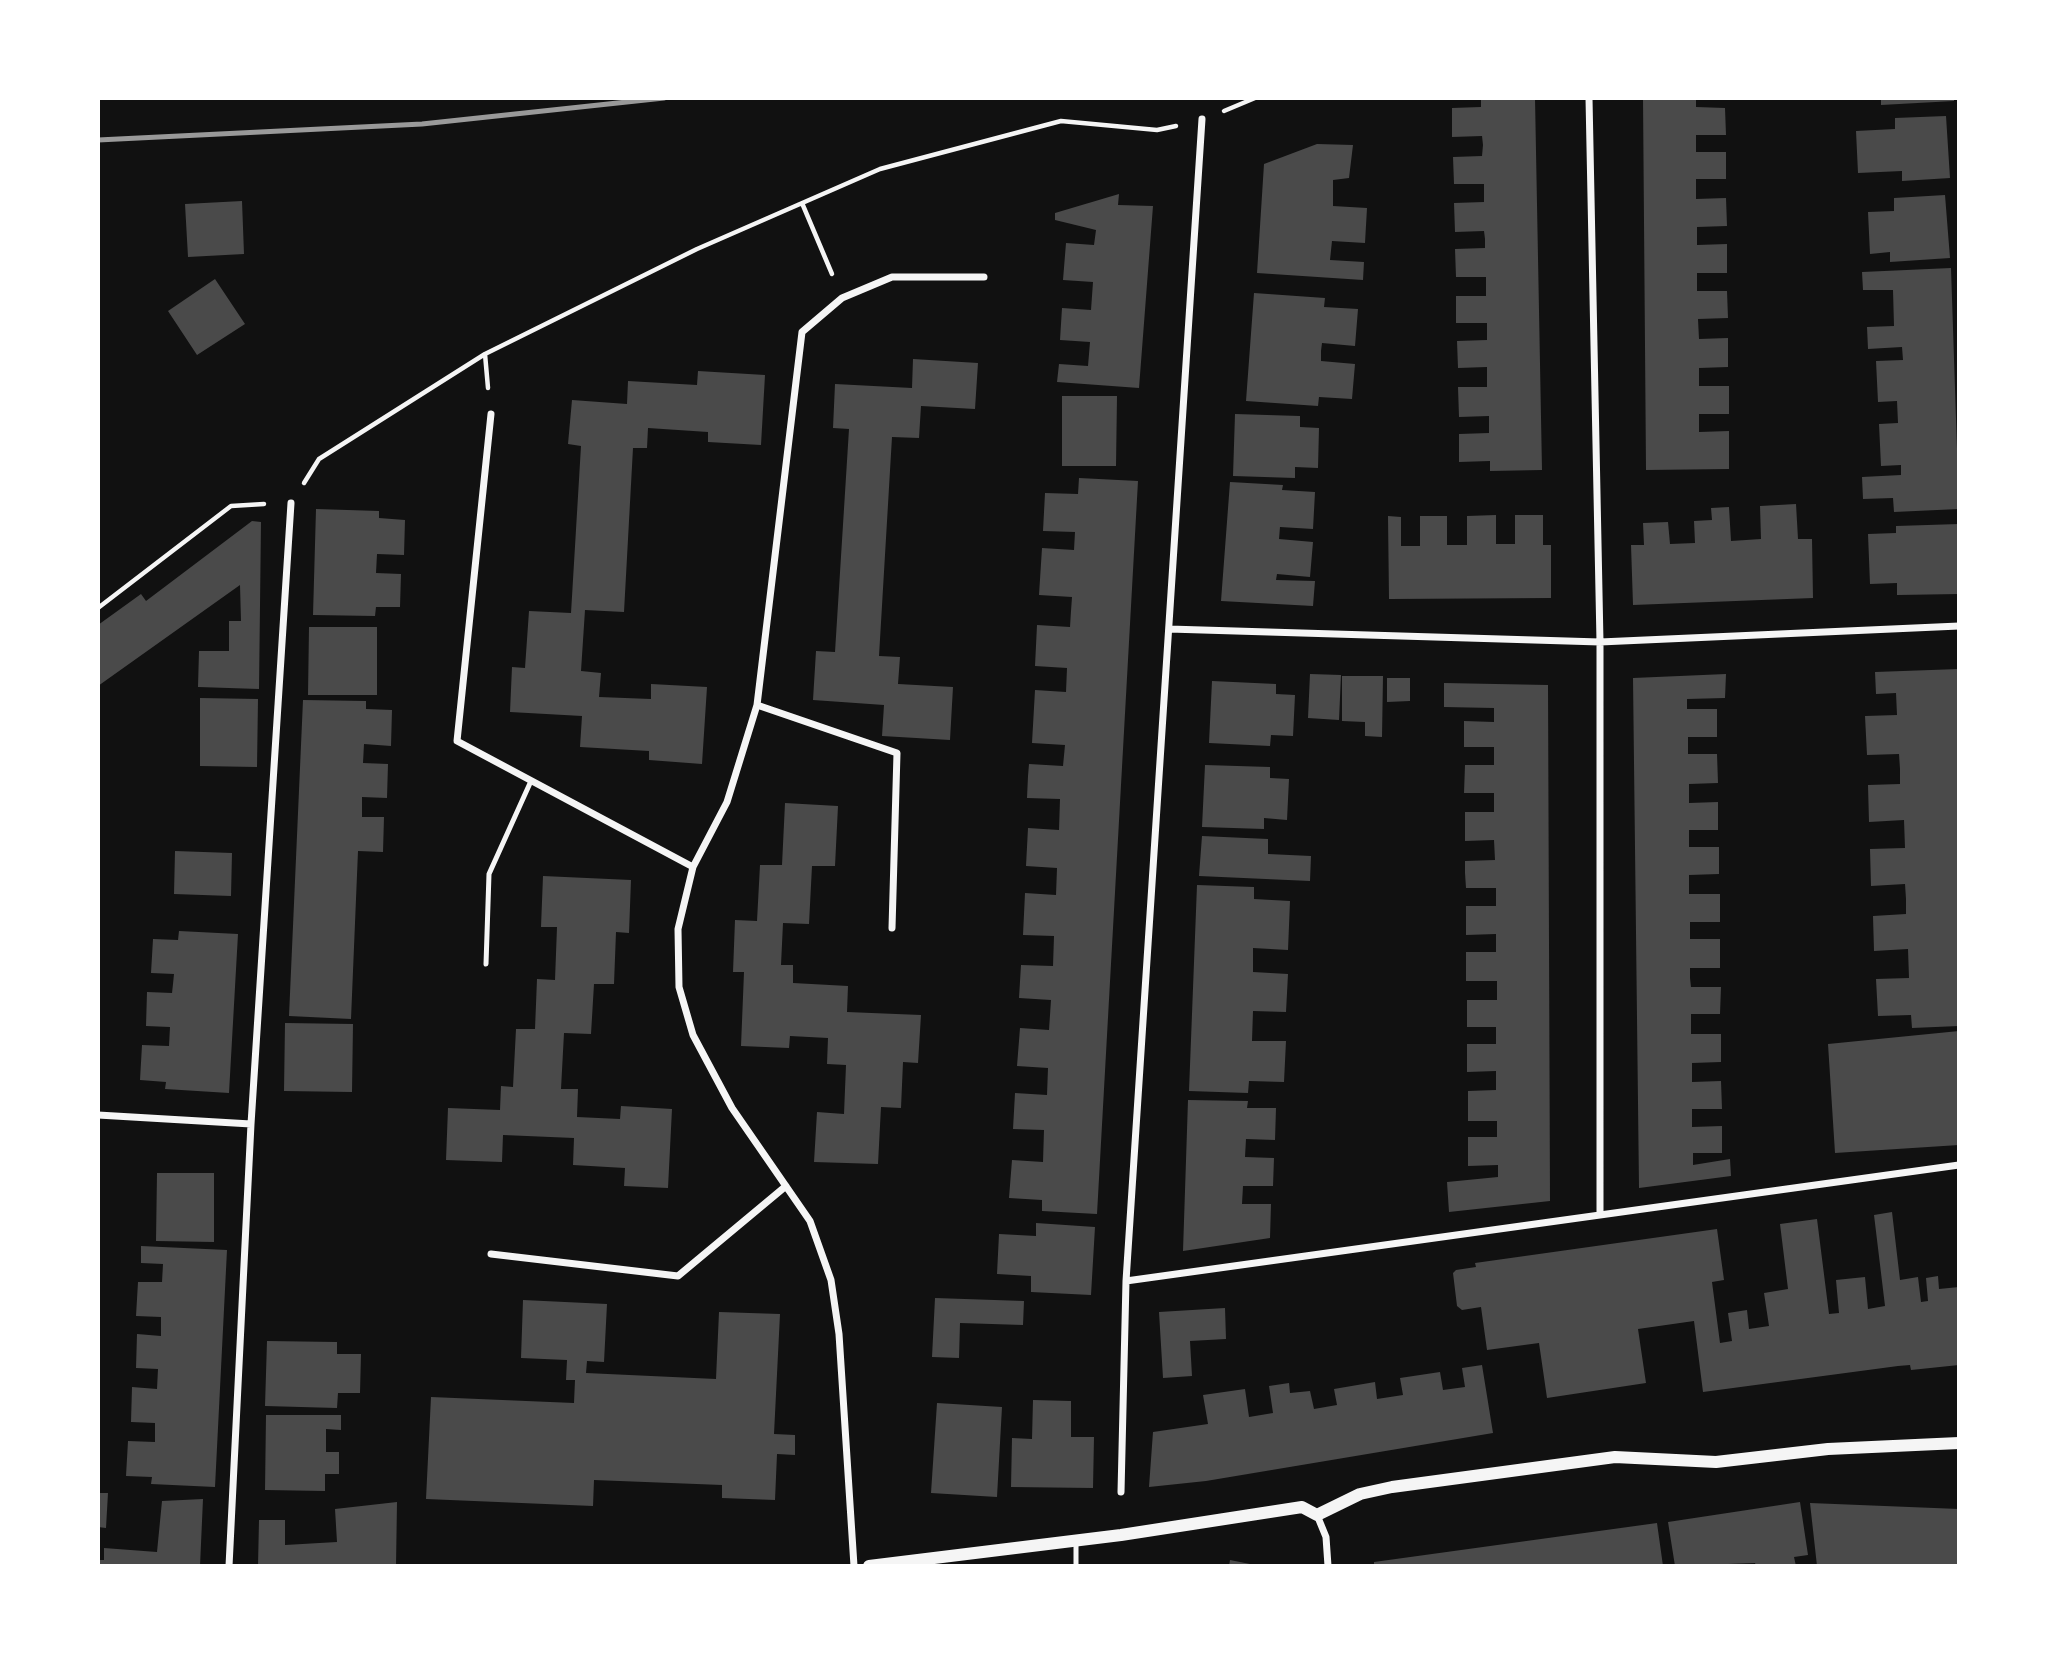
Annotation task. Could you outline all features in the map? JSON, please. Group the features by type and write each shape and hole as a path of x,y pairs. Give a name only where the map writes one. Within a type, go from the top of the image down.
{"street":[{"path":"1589,98 1600,642 1600,1215"},
{"path":"1121,1492 1126,1281 1202,119"},
{"path":"854,1566 839,1334 831,1280 810,1221 732,1108 693,1035 680,987 678,929 693,867 727,802 757,705 802,332 842,298 892,276 984,277"},
{"path":"491,414 457,741 693,867"},
{"path":"229,1566 251,1124 291,503"},
{"path":"1169,629 1600,642 1959,626"},
{"path":"757,705 897,753 892,928"},
{"path":"98,1115 251,1124"},
{"path":"1126,1281 1959,1165"},
{"path":"491,1254 678,1276 786,1186"},
{"path":"1317,1515 1360,1494 1392,1487 1615,1457 1716,1462 1828,1449 1959,1443"},
{"path":"869,1566 1076,1541 1302,1507 1317,1515 1326,1537 1328,1566"}],"lane":[{"path":"486,964 489,874 531,781"},
{"path":"1076,1541 1076,1566"}],"path":[{"path":"98,608 231,506 291,503 319,458 485,354 697,249 880,169 1061,121 1157,130 1202,119 1255,98"},
{"path":"802,204 822,253"},
{"path":"485,354 491,414"}],"building":[{"path":"1535,98 1542,470 1490,471 1490,461 1459,462 1459,434 1489,433 1489,416 1459,417 1458,387 1487,387 1487,367 1458,368 1457,341 1487,340 1487,323 1456,323 1456,296 1486,296 1486,277 1456,277 1455,249 1485,248 1485,239 1484,231 1455,232 1454,203 1484,202 1484,184 1454,184 1453,157 1482,156 1483,145 1482,136 1452,137 1452,108 1481,107 1481,99"},
{"path":"1643,98 1696,98 1696,107 1725,108 1726,135 1696,135 1696,152 1726,152 1726,179 1696,179 1696,199 1726,198 1727,226 1697,227 1697,245 1727,244 1727,273 1697,273 1697,291 1727,291 1728,318 1698,319 1699,339 1728,338 1728,367 1699,368 1699,386 1729,386 1729,414 1699,414 1699,432 1729,431 1729,469 1646,470"},
{"path":"1881,98 1954,98 1954,101 1881,105"},
{"path":"1946,116 1950,178 1902,181 1902,171 1858,173 1856,131 1895,129 1895,118"},
{"path":"1317,144 1353,145 1349,178 1333,180 1333,206 1367,208 1365,243 1332,241 1330,260 1364,262 1363,280 1257,273 1264,164"},
{"path":"1119,194 1118,205 1153,206 1139,388 1057,382 1059,364 1088,366 1090,342 1060,340 1062,308 1091,310 1093,282 1063,280 1066,243 1094,245 1096,230 1055,220 1055,213"},
{"path":"1945,195 1950,258 1890,262 1890,252 1870,254 1868,212 1894,211 1894,198"},
{"path":"242,201 244,254 188,257 185,204"},
{"path":"1951,268 1959,509 1894,512 1893,498 1863,499 1862,477 1901,475 1901,465 1881,466 1879,424 1898,423 1897,401 1878,402 1876,361 1903,360 1902,347 1868,349 1867,327 1894,326 1893,290 1863,290 1862,272"},
{"path":"215,279 245,324 197,355 168,311"},
{"path":"1254,293 1325,298 1324,307 1358,309 1355,346 1322,343 1321,351 1321,361 1355,364 1352,399 1319,397 1318,406 1246,401"},
{"path":"913,359 978,363 975,409 921,406 919,438 892,437 879,656 900,657 898,684 953,687 950,740 882,736 884,705 813,700 816,651 835,652 849,429 833,428 835,384 912,388"},
{"path":"698,371 765,375 761,445 708,442 708,432 648,428 647,448 633,448 624,612 585,610 581,671 601,673 599,697 651,699 651,684 707,687 702,764 649,760 649,751 580,747 582,716 510,712 512,667 525,668 529,611 571,613 581,446 568,444 572,400 627,404 628,381 697,385"},
{"path":"1062,396 1117,396 1116,466 1062,466"},
{"path":"1235,414 1300,416 1300,427 1319,428 1318,468 1295,467 1295,478 1233,476"},
{"path":"1079,478 1138,481 1097,1214 1042,1211 1042,1200 1009,1198 1012,1160 1043,1162 1044,1130 1013,1129 1015,1093 1047,1095 1048,1068 1017,1066 1020,1028 1049,1030 1051,1000 1019,998 1021,965 1053,966 1054,936 1023,935 1025,893 1056,895 1057,868 1026,866 1028,828 1059,830 1060,799 1027,798 1029,764 1063,766 1065,745 1032,743 1035,690 1066,692 1067,668 1035,666 1037,625 1070,627 1072,597 1039,595 1042,548 1074,550 1075,532 1043,531 1045,493 1078,494"},
{"path":"1230,482 1283,485 1282,490 1315,492 1313,529 1280,527 1279,539 1313,542 1310,577 1277,574 1276,580 1315,581 1313,606 1221,601"},
{"path":"1796,504 1798,539 1812,539 1813,598 1633,605 1631,545 1644,545 1643,523 1668,522 1670,544 1695,543 1694,521 1712,520 1711,508 1729,507 1731,541 1761,539 1760,506"},
{"path":"316,509 379,511 379,518 405,520 404,555 377,554 376,573 401,574 400,607 376,607 375,616 313,615"},
{"path":"1496,515 1496,544 1515,544 1515,515 1543,515 1543,545 1551,545 1551,598 1389,599 1388,516 1401,517 1401,546 1420,546 1420,516 1447,516 1447,545 1467,545 1467,516"},
{"path":"252,521 261,522 259,689 198,687 199,651 229,651 229,621 241,621 240,585 98,686 98,625 141,594 146,601"},
{"path":"1959,524 1959,594 1897,595 1897,583 1870,584 1868,534 1896,533 1896,526"},
{"path":"309,627 377,627 377,695 308,695"},
{"path":"1959,669 1959,1026 1912,1028 1911,1015 1878,1016 1876,979 1909,978 1908,949 1874,951 1873,916 1906,914 1906,899 1905,884 1871,886 1870,849 1905,848 1904,820 1869,822 1868,785 1900,784 1900,769 1899,754 1867,755 1865,716 1897,715 1896,693 1876,694 1875,672"},
{"path":"1310,674 1341,675 1339,720 1308,718"},
{"path":"1726,674 1725,698 1687,699 1687,709 1717,709 1717,737 1688,737 1688,754 1717,754 1718,783 1689,784 1689,803 1718,802 1718,830 1689,830 1689,847 1719,847 1719,874 1689,875 1689,894 1720,894 1720,922 1690,922 1690,939 1720,939 1720,968 1690,968 1690,978 1691,987 1721,987 1720,1014 1691,1014 1691,1034 1721,1034 1721,1062 1692,1063 1692,1082 1721,1081 1722,1109 1692,1109 1692,1127 1722,1126 1722,1153 1693,1153 1693,1165 1730,1159 1731,1176 1639,1188 1633,678"},
{"path":"1342,676 1383,676 1382,737 1365,736 1365,722 1342,721"},
{"path":"1387,678 1410,678 1410,701 1387,702"},
{"path":"1212,681 1276,684 1276,694 1295,695 1293,736 1271,735 1270,746 1209,743"},
{"path":"1444,683 1548,685 1550,1201 1449,1212 1447,1182 1498,1177 1498,1165 1468,1166 1468,1137 1497,1137 1497,1121 1468,1121 1468,1091 1496,1090 1496,1071 1467,1072 1467,1044 1496,1044 1496,1027 1467,1027 1467,1000 1497,1000 1497,981 1466,981 1466,952 1496,952 1496,934 1466,935 1466,906 1496,906 1496,888 1466,888 1465,861 1495,860 1494,840 1465,841 1465,812 1494,812 1494,793 1464,793 1465,765 1494,765 1494,747 1464,747 1464,721 1494,722 1494,708 1444,707"},
{"path":"200,698 258,699 257,767 200,766"},
{"path":"303,700 366,701 366,709 392,710 391,746 364,744 363,763 388,764 387,798 362,797 362,817 384,817 383,852 358,851 351,1019 289,1016"},
{"path":"1205,765 1270,767 1270,778 1289,779 1287,820 1264,818 1264,829 1202,827"},
{"path":"785,803 838,806 835,866 812,866 809,924 783,923 781,965 793,965 793,983 848,986 847,1012 921,1015 918,1063 903,1062 901,1108 881,1107 878,1164 814,1162 817,1112 844,1114 846,1065 827,1064 828,1038 790,1036 789,1048 741,1046 744,972 733,972 735,920 757,921 760,865 782,865"},
{"path":"1202,836 1268,839 1268,854 1311,856 1310,881 1199,876"},
{"path":"175,851 232,853 231,896 174,894"},
{"path":"543,876 631,880 629,933 616,932 614,984 594,984 591,1034 564,1033 561,1089 578,1089 577,1117 620,1119 621,1106 672,1109 668,1188 624,1186 625,1168 573,1165 574,1138 503,1135 502,1162 446,1160 448,1108 500,1110 501,1086 513,1087 516,1029 535,1029 537,979 555,980 557,927 541,927"},
{"path":"1197,885 1254,887 1254,899 1290,901 1288,950 1253,948 1253,972 1288,974 1286,1012 1253,1011 1252,1041 1286,1041 1284,1082 1249,1081 1248,1093 1189,1091"},
{"path":"179,931 238,934 229,1093 165,1089 166,1082 140,1080 142,1045 169,1046 170,1027 146,1026 147,992 172,993 174,974 151,973 153,939 178,940"},
{"path":"285,1023 353,1024 352,1092 284,1091"},
{"path":"1959,1031 1959,1145 1835,1153 1828,1044"},
{"path":"1188,1100 1248,1101 1247,1108 1276,1108 1275,1140 1246,1139 1245,1157 1274,1158 1273,1186 1243,1186 1242,1204 1271,1204 1270,1238 1183,1251"},
{"path":"157,1173 214,1173 214,1242 156,1241"},
{"path":"1892,1212 1900,1280 1918,1277 1921,1302 1928,1301 1926,1278 1938,1276 1939,1289 1959,1287 1959,1365 1911,1370 1910,1365 1898,1366 1703,1392 1694,1321 1638,1329 1646,1383 1547,1398 1539,1343 1487,1350 1481,1307 1462,1310 1457,1306 1453,1273 1456,1270 1476,1267 1475,1263 1717,1229 1724,1280 1712,1282 1720,1343 1732,1341 1728,1313 1747,1310 1749,1329 1769,1326 1764,1293 1788,1289 1780,1224 1817,1219 1829,1314 1839,1313 1836,1280 1865,1277 1868,1309 1885,1306 1874,1215"},
{"path":"1036,1223 1095,1227 1091,1295 1031,1292 1031,1276 997,1274 999,1234 1036,1236"},
{"path":"141,1246 227,1250 215,1487 151,1484 152,1477 126,1476 128,1441 155,1442 155,1423 131,1422 132,1387 157,1389 158,1369 136,1368 137,1334 161,1336 161,1317 136,1316 138,1282 162,1282 163,1264 141,1263"},
{"path":"935,1298 1024,1301 1023,1325 960,1323 959,1358 932,1357"},
{"path":"523,1300 607,1304 604,1362 587,1361 586,1373 716,1379 719,1312 780,1314 774,1434 795,1435 795,1455 777,1454 775,1500 722,1498 722,1485 594,1480 593,1506 426,1499 431,1397 574,1403 575,1380 566,1380 567,1360 521,1358"},
{"path":"1225,1308 1226,1339 1190,1341 1192,1376 1163,1378 1159,1312"},
{"path":"267,1341 337,1342 337,1354 361,1354 360,1393 338,1393 337,1408 265,1406"},
{"path":"1482,1365 1493,1433 1206,1481 1149,1487 1153,1432 1208,1424 1203,1395 1245,1389 1249,1417 1273,1413 1269,1386 1289,1383 1290,1393 1310,1391 1314,1409 1337,1405 1334,1389 1375,1382 1377,1399 1403,1395 1400,1378 1440,1372 1443,1390 1465,1387 1462,1368"},
{"path":"1033,1400 1071,1401 1071,1437 1094,1437 1093,1488 1011,1487 1012,1438 1032,1439"},
{"path":"937,1403 1002,1407 997,1497 931,1493"},
{"path":"266,1415 341,1415 341,1430 326,1429 326,1452 339,1452 339,1474 325,1474 325,1491 265,1490"},
{"path":"98,1493 108,1493 106,1528 98,1527"},
{"path":"203,1499 200,1566 98,1566 98,1560 104,1560 104,1548 157,1552 162,1501"},
{"path":"397,1502 396,1566 258,1566 259,1520 285,1520 285,1545 337,1542 335,1509"},
{"path":"1800,1502 1808,1555 1794,1557 1796,1566 1756,1566 1755,1563 1675,1566 1668,1522"},
{"path":"1810,1503 1959,1509 1959,1566 1817,1566"},
{"path":"1657,1523 1663,1566 1374,1566 1374,1562"},
{"path":"1230,1560 1255,1565 1255,1566 1229,1566"}],"railway":[{"path":"98,140 422,124 664,98"}]}
